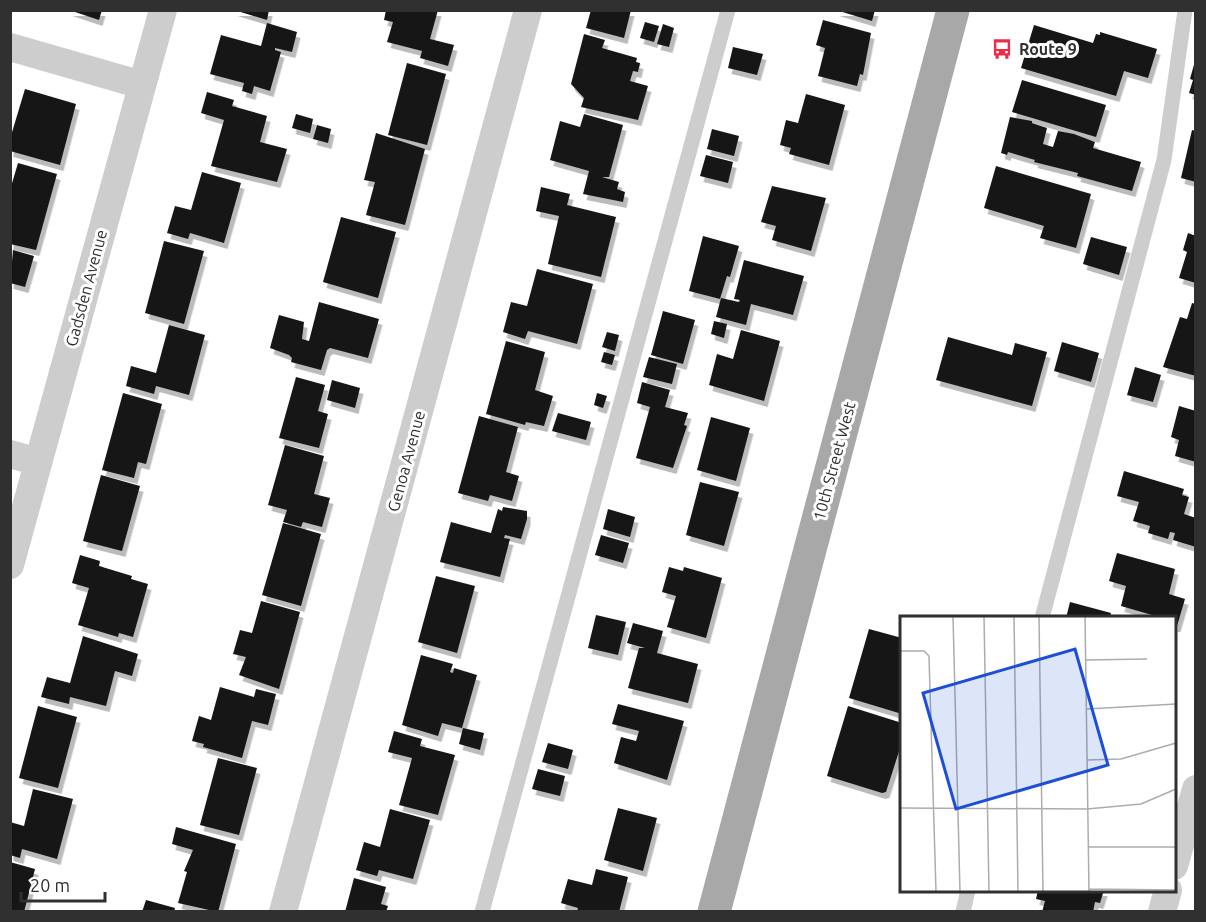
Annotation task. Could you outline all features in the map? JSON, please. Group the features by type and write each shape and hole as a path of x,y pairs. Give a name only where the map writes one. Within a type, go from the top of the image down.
{"main road":[{"name":"10th Street West","path":"714,912 953,10"}],"street":[{"name":"Gadsden Avenue","path":"10,565 163,10"},
{"name":"Genoa Avenue","path":"283,912 528,10"},
{"path":"10,47 142,86"},
{"path":"10,454 38,462"},
{"path":"1176,859 1196,789"},
{"path":"1162,912 1168,892"}],"lane":[{"path":"482,912 728,10"},
{"path":"1043,616 1164,160 1185,10"},
{"path":"963,912 968,892"}],"building":[{"path":"69,10 102,10 99,20"},
{"path":"234,10 269,10 267,20"},
{"path":"386,10 438,10 430,39 454,45 448,66 420,58 422,51 387,42 393,22 384,20"},
{"path":"591,10 631,10 624,38 586,28"},
{"path":"836,10 875,10 872,21"},
{"path":"823,20 871,33 863,75 860,74 857,86 818,76 825,48 816,45"},
{"path":"645,22 659,26 654,42 640,38"},
{"path":"267,23 297,32 292,52 275,48 281,52 270,91 254,86 252,94 242,91 244,83 210,74 221,35 261,46"},
{"path":"663,24 674,28 669,47 657,44"},
{"path":"1034,25 1093,43 1096,34 1100,35 1100,32 1157,49 1148,78 1124,71 1116,96 1021,68"},
{"path":"584,34 605,40 602,48 637,58 636,62 640,63 638,72 633,71 630,81 648,86 638,120 581,107 584,98 571,84"},
{"path":"733,47 763,54 757,75 728,68"},
{"path":"1196,62 1196,95 1189,93"},
{"path":"407,63 446,74 427,145 388,135"},
{"path":"1022,80 1106,105 1096,137 1012,112"},
{"path":"25,89 76,104 60,165 10,151 10,139"},
{"path":"207,92 234,100 232,106 267,116 260,142 287,149 277,182 211,166 224,120 201,113"},
{"path":"806,94 845,105 829,165 789,154 791,148 780,145 786,120 798,123"},
{"path":"296,114 313,119 310,133 292,128"},
{"path":"584,114 623,125 609,177 602,177 619,182 617,189 625,192 623,202 583,194 589,171 550,160 560,121 580,127"},
{"path":"1010,117 1032,121 1032,123 1047,128 1043,144 1053,147 1058,131 1095,142 1093,148 1141,162 1132,191 1077,176 1078,173 1034,162 1035,160 1008,152 1007,155 1001,153"},
{"path":"317,125 331,129 328,143 313,139"},
{"path":"712,129 739,136 734,156 707,149"},
{"path":"1192,130 1196,131 1196,182 1181,178"},
{"path":"376,133 425,149 405,225 366,215 375,182 364,180"},
{"path":"706,155 733,162 728,183 700,176"},
{"path":"18,163 57,174 36,250 10,244 10,190"},
{"path":"996,166 1091,194 1076,248 1040,238 1044,226 984,208"},
{"path":"202,172 241,183 224,243 190,233 188,239 167,233 175,206 191,210"},
{"path":"772,186 826,198 811,251 772,240 776,226 761,222"},
{"path":"541,187 570,194 567,205 616,217 601,277 548,264 559,216 536,211"},
{"path":"341,217 396,232 378,298 323,282"},
{"path":"1188,233 1196,236 1196,283 1179,278 1187,252 1183,250"},
{"path":"703,236 739,246 730,277 727,276 720,299 689,291"},
{"path":"1091,237 1127,247 1119,275 1083,264"},
{"path":"164,241 204,251 184,324 145,313"},
{"path":"13,250 34,256 25,287 10,283"},
{"path":"744,260 804,276 793,315 751,304 746,325 716,317 721,298 739,302 740,300 734,299"},
{"path":"537,269 593,284 577,344 528,331 525,339 503,332 511,302 527,306"},
{"path":"319,302 379,319 368,358 330,348 327,350 321,370 291,362 292,358 289,355 270,348 279,315 304,322 302,339 309,341"},
{"path":"1192,303 1196,304 1196,376 1163,367 1180,317 1187,319"},
{"path":"663,311 695,320 683,364 651,355"},
{"path":"714,321 727,324 724,338 711,334"},
{"path":"169,325 205,335 189,395 156,386 154,394 126,386 131,366 156,373"},
{"path":"741,330 780,341 764,401 709,385 717,354 733,359"},
{"path":"607,332 619,335 615,351 602,347"},
{"path":"948,337 1012,355 1015,343 1047,352 1032,406 936,380"},
{"path":"506,341 545,352 535,390 553,396 544,426 526,422 525,425 486,414"},
{"path":"1062,342 1099,353 1091,382 1054,371"},
{"path":"604,352 615,355 612,365 601,362"},
{"path":"649,357 677,364 672,384 643,377"},
{"path":"1135,367 1161,375 1153,402 1127,395"},
{"path":"296,377 325,385 318,411 328,414 319,448 279,438"},
{"path":"332,380 360,388 355,408 327,400"},
{"path":"642,382 670,390 665,407 688,413 684,425 687,426 673,468 636,458 650,407 637,403"},
{"path":"123,393 162,404 146,464 138,462 134,478 102,470"},
{"path":"597,393 607,396 603,408 594,405"},
{"path":"1179,406 1196,411 1196,462 1175,456 1179,440 1171,437"},
{"path":"558,413 591,422 586,440 552,431"},
{"path":"479,416 518,427 506,472 519,476 512,501 490,495 488,501 458,493"},
{"path":"711,417 750,428 736,481 697,470"},
{"path":"285,445 324,456 314,494 330,498 322,527 303,522 301,527 283,522 287,510 268,505"},
{"path":"1124,471 1184,489 1182,495 1189,497 1184,514 1196,518 1196,547 1173,540 1175,533 1170,532 1168,539 1148,533 1150,526 1133,521 1139,502 1117,496"},
{"path":"101,475 140,486 122,551 83,541"},
{"path":"700,482 739,492 724,546 686,535"},
{"path":"503,507 527,511 527,519 521,539 505,535 504,538 510,539 500,577 440,562 451,522 491,533 498,509 502,511"},
{"path":"608,509 635,517 630,537 603,529"},
{"path":"283,523 321,534 301,606 262,595"},
{"path":"601,535 629,543 623,563 595,555"},
{"path":"1117,553 1175,569 1169,594 1185,599 1177,626 1176,616 1152,616 1121,606 1126,586 1109,581"},
{"path":"80,555 100,561 99,566 132,576 131,579 148,584 133,637 119,633 118,637 78,625 89,588 72,583"},
{"path":"669,567 683,571 684,567 722,578 706,638 667,627 676,596 662,592"},
{"path":"436,576 475,586 457,653 418,642"},
{"path":"261,601 300,612 279,689 239,675 246,657 233,654 240,630 252,633"},
{"path":"1070,602 1111,613 1110,616 1066,616"},
{"path":"596,615 626,622 618,655 588,648"},
{"path":"633,623 663,631 657,653 698,664 688,703 628,688 639,648 645,648 627,643"},
{"path":"869,629 900,637 900,713 849,698"},
{"path":"83,636 138,654 132,676 115,671 106,706 70,697 69,704 41,697 47,677 70,683"},
{"path":"421,655 453,664 450,672 453,673 454,668 477,675 462,728 442,723 438,736 402,725"},
{"path":"220,687 254,697 256,689 276,694 268,725 252,721 242,758 203,747 204,744 192,741 199,716 211,720"},
{"path":"618,704 684,721 667,780 614,763 621,737 636,741 639,731 612,724"},
{"path":"38,706 77,717 58,788 19,778"},
{"path":"848,706 900,722 900,748 886,792 882,793 827,776"},
{"path":"463,728 484,733 480,750 459,744"},
{"path":"394,731 422,739 420,746 455,755 438,815 399,805 412,758 388,752"},
{"path":"548,743 573,750 568,769 542,762"},
{"path":"218,758 257,768 239,835 200,825"},
{"path":"538,769 565,776 560,796 532,789"},
{"path":"33,789 73,799 57,859 22,849 20,858 10,855 10,822 24,826"},
{"path":"618,808 657,818 643,871 604,860"},
{"path":"390,809 430,820 413,879 379,870 377,876 356,870 364,842 380,847"},
{"path":"176,827 236,844 218,912 178,903 187,872 184,871 193,850 172,844"},
{"path":"10,862 35,869 24,912 10,912"},
{"path":"596,869 628,877 619,912 577,912 578,908 561,903 568,879 592,885"},
{"path":"354,878 386,887 381,904 388,906 386,912 345,912"},
{"path":"1038,892 1103,892 1100,903 1095,902 1093,912 1042,912 1045,901 1036,899"},
{"path":"146,900 175,908 174,912 142,912"}],"place":[{"name":"Route 9","path":"1002,49"}]}
